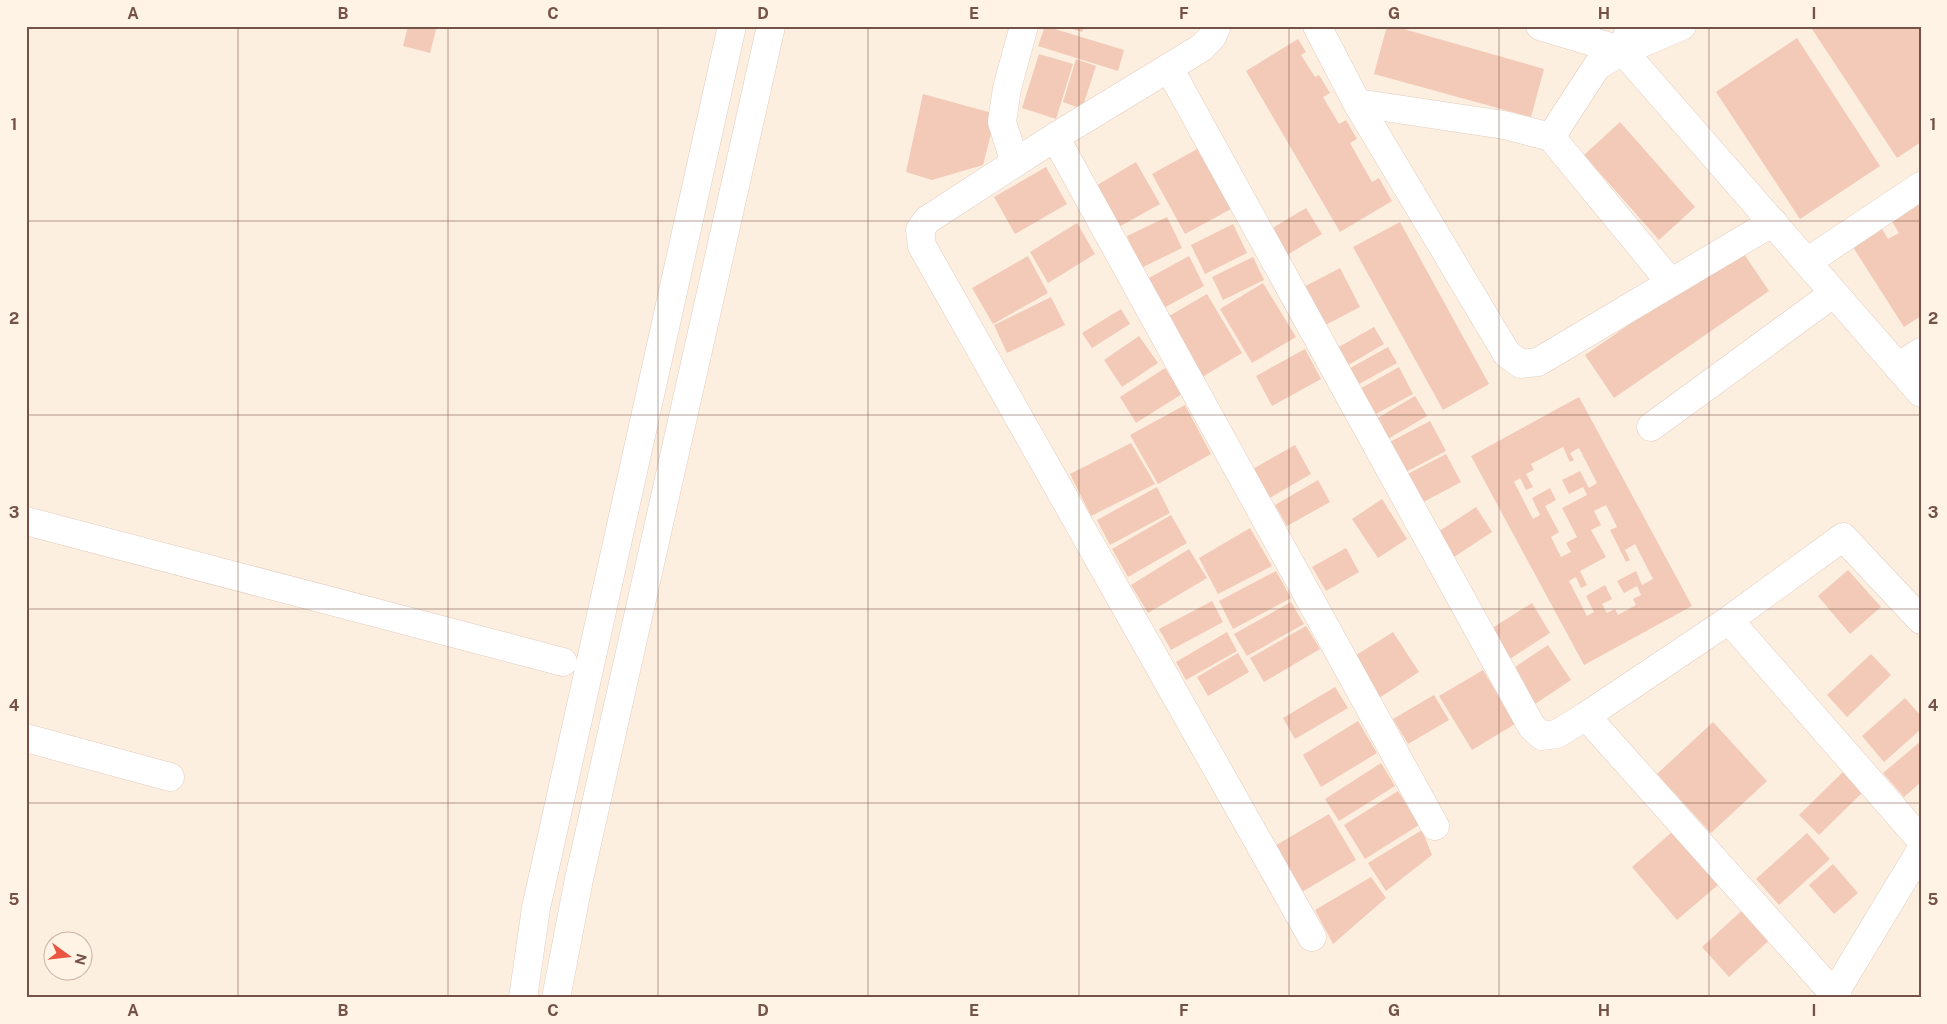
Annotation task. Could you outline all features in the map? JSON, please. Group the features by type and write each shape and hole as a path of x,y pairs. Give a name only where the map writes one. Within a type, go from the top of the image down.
{"street":[{"path":"523,998 536,908 732,26"},
{"path":"556,998 579,878 771,26"},
{"path":"1015,163 1002,122 1007,88 1024,26"},
{"path":"1217,26 1212,37 1201,48 1054,137 928,220 920,230 922,246 1312,937"},
{"path":"1318,26 1357,103 1507,354 1521,364 1538,362 1773,222"},
{"path":"1540,26 1627,39 1682,26"},
{"path":"1551,137 1597,66 1627,39"},
{"path":"1627,39 1773,222 1921,393"},
{"path":"1169,68 1532,727 1542,736 1557,734 1586,716 1729,620 1842,537 1921,620"},
{"path":"1357,103 1504,125 1551,137 1671,283"},
{"path":"1054,137 1435,826"},
{"path":"1807,262 1921,186"},
{"path":"1651,427 1834,293"},
{"path":"1898,367 1921,352"},
{"path":"26,521 562,662"},
{"path":"617,538 653,546"},
{"path":"1729,620 1921,840"},
{"path":"1586,716 1835,997 1921,850"},
{"path":"26,738 170,777"}],"building":[{"path":"408,26 437,26 430,53 403,46"},
{"path":"1045,26 1124,50 1118,71 1038,46"},
{"path":"1064,26 1084,26 1082,32"},
{"path":"1387,26 1393,26 1544,69 1531,117 1374,74"},
{"path":"1817,26 1921,26 1921,142 1897,158 1812,29"},
{"path":"1797,38 1880,166 1800,219 1716,92"},
{"path":"1298,39 1306,52 1301,55 1315,77 1319,75 1330,93 1323,97 1339,124 1346,120 1357,139 1350,143 1372,182 1379,178 1392,201 1340,232 1246,71"},
{"path":"1039,54 1073,64 1056,119 1022,108"},
{"path":"1076,59 1096,66 1082,109 1063,102"},
{"path":"923,94 996,114 983,165 932,180 906,172"},
{"path":"1620,122 1695,207 1659,240 1584,155"},
{"path":"1199,148 1231,209 1185,234 1152,174"},
{"path":"1136,162 1160,204 1117,228 1094,187"},
{"path":"1046,167 1067,204 1015,234 994,197"},
{"path":"1921,201 1921,316 1904,327 1851,244 1875,217 1888,239 1899,233 1891,220"},
{"path":"1306,208 1322,234 1279,260 1264,233"},
{"path":"1167,217 1182,248 1141,268 1127,236"},
{"path":"1400,222 1489,384 1443,410 1353,247"},
{"path":"1077,223 1095,254 1048,283 1030,252"},
{"path":"1233,224 1247,253 1205,274 1191,245"},
{"path":"1740,248 1769,291 1614,398 1585,355"},
{"path":"1028,256 1048,293 993,324 972,288"},
{"path":"1189,256 1204,286 1162,309 1147,279"},
{"path":"1253,257 1264,280 1223,300 1212,277"},
{"path":"1340,268 1360,307 1314,331 1294,292"},
{"path":"1263,283 1296,337 1252,363 1220,309"},
{"path":"1207,294 1242,353 1199,379 1164,319"},
{"path":"1051,297 1065,325 1007,353 994,325"},
{"path":"1121,309 1130,324 1092,348 1082,333"},
{"path":"1374,327 1384,344 1340,370 1330,352"},
{"path":"1139,336 1158,363 1122,387 1104,360"},
{"path":"1388,347 1397,363 1352,388 1343,372"},
{"path":"1305,349 1321,379 1272,406 1256,376"},
{"path":"1399,367 1413,394 1372,416 1358,390"},
{"path":"1165,368 1182,394 1136,423 1120,397"},
{"path":"1415,396 1427,416 1381,443 1369,423"},
{"path":"1579,397 1692,606 1584,665 1471,456","holes":["1563,447 1570,462 1574,460 1570,453 1579,448 1597,483 1589,488 1580,471 1562,480 1569,494 1583,487 1587,495 1562,508 1577,537 1566,543 1571,552 1561,557 1551,537 1559,532 1545,506 1556,500 1550,488 1532,498 1540,515 1533,519 1514,482 1520,478 1526,490 1533,487 1526,474 1534,470 1531,464","1606,505 1617,527 1610,530 1626,562 1630,560 1625,550 1635,544 1653,579 1642,585 1636,571 1617,581 1624,593 1637,586 1641,595 1633,599 1636,605 1618,615 1615,609 1607,613 1602,604 1612,599 1605,585 1586,596 1594,612 1587,616 1569,581 1576,577 1581,588 1587,585 1580,571 1606,557 1591,530 1601,525 1594,511"]},
{"path":"1185,405 1211,454 1158,484 1130,435"},
{"path":"1430,421 1446,451 1402,474 1386,444"},
{"path":"1131,443 1155,484 1091,516 1070,474"},
{"path":"1295,445 1311,474 1268,499 1251,470"},
{"path":"1446,454 1461,482 1416,506 1400,478"},
{"path":"1318,480 1330,502 1287,526 1275,505"},
{"path":"1157,487 1170,513 1110,545 1097,520"},
{"path":"1382,499 1407,539 1378,558 1352,519"},
{"path":"1476,507 1492,532 1451,559 1435,534"},
{"path":"1171,515 1187,543 1128,577 1112,549"},
{"path":"1250,528 1272,566 1218,594 1199,558"},
{"path":"1346,548 1359,572 1326,591 1312,567"},
{"path":"1189,549 1207,578 1148,613 1131,585"},
{"path":"1848,570 1881,607 1850,634 1818,596"},
{"path":"1276,571 1291,598 1233,629 1219,601"},
{"path":"1212,601 1223,622 1171,650 1159,629"},
{"path":"1291,602 1304,624 1247,656 1234,634"},
{"path":"1532,603 1550,633 1505,662 1486,632"},
{"path":"1306,626 1320,649 1264,682 1250,658"},
{"path":"1227,632 1237,651 1186,680 1176,662"},
{"path":"1393,632 1419,672 1376,700 1350,659"},
{"path":"1548,645 1571,680 1529,708 1506,673"},
{"path":"1238,653 1249,672 1208,696 1197,677"},
{"path":"1871,654 1891,675 1847,717 1827,695"},
{"path":"1483,670 1515,724 1472,750 1439,696"},
{"path":"1335,687 1348,708 1295,739 1283,718"},
{"path":"1434,695 1449,720 1408,744 1393,719"},
{"path":"1905,698 1921,716 1921,729 1884,762 1862,736"},
{"path":"1358,721 1377,753 1321,787 1303,755"},
{"path":"1713,722 1767,781 1711,833 1657,774"},
{"path":"1921,741 1921,782 1904,797 1883,773"},
{"path":"1381,763 1395,786 1339,821 1325,799"},
{"path":"1846,769 1866,789 1819,835 1799,815"},
{"path":"1398,791 1419,825 1365,859 1344,825"},
{"path":"1329,814 1356,860 1300,893 1273,847"},
{"path":"1680,825 1726,878 1677,920 1632,867"},
{"path":"1422,830 1432,855 1386,891 1368,863"},
{"path":"1807,833 1830,859 1779,905 1756,879"},
{"path":"1833,864 1858,893 1834,914 1809,885"},
{"path":"1371,877 1386,898 1333,944 1315,910"},
{"path":"1748,905 1775,935 1729,977 1702,947"}]}
